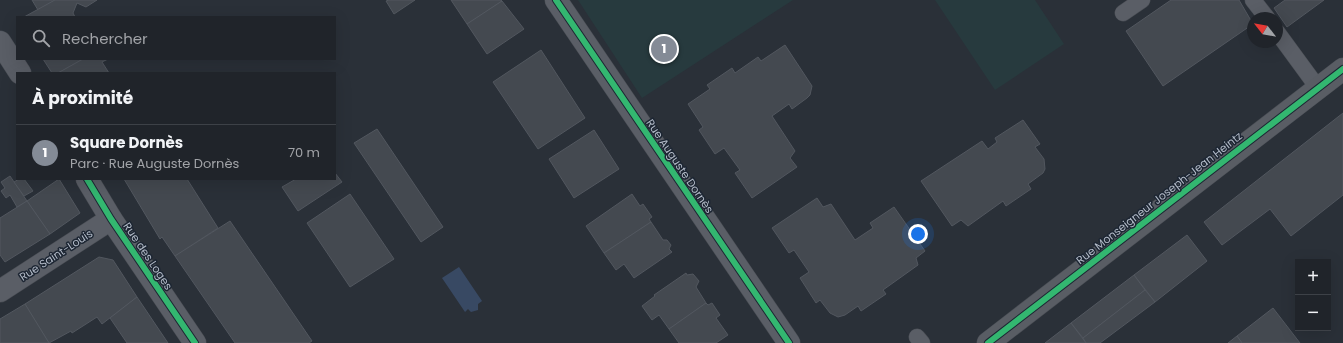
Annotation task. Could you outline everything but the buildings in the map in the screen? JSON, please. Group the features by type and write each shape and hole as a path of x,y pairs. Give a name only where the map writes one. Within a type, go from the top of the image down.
{"street":[{"name":"Rue Auguste Dornès","path":"556,0 789,343"},
{"path":"0,42 19,72"},
{"name":"Rue Monseigneur Joseph-Jean Heintz","path":"988,343 1343,69"},
{"name":"Rue des Loges","path":"88,180 111,219 195,343"},
{"name":"Rue Saint-Louis","path":"0,291 111,219"}],"lane":[{"path":"1123,13 1142,0"},
{"path":"1253,0 1262,12"},
{"path":"1283,40 1318,88"}],"green space":[{"path":"578,0 793,0 642,98"},
{"path":"935,0 1035,0 1064,44 995,90"}],"water":[{"path":"459,267 482,301 478,304 478,310 471,312 468,309 465,312 442,278"}],"cycle path":[{"path":"556,0 789,343"},
{"path":"988,343 1343,69"},
{"path":"88,180 111,219 195,343"}],"place":[{"name":"Square Dornès","path":"664,49"}]}
